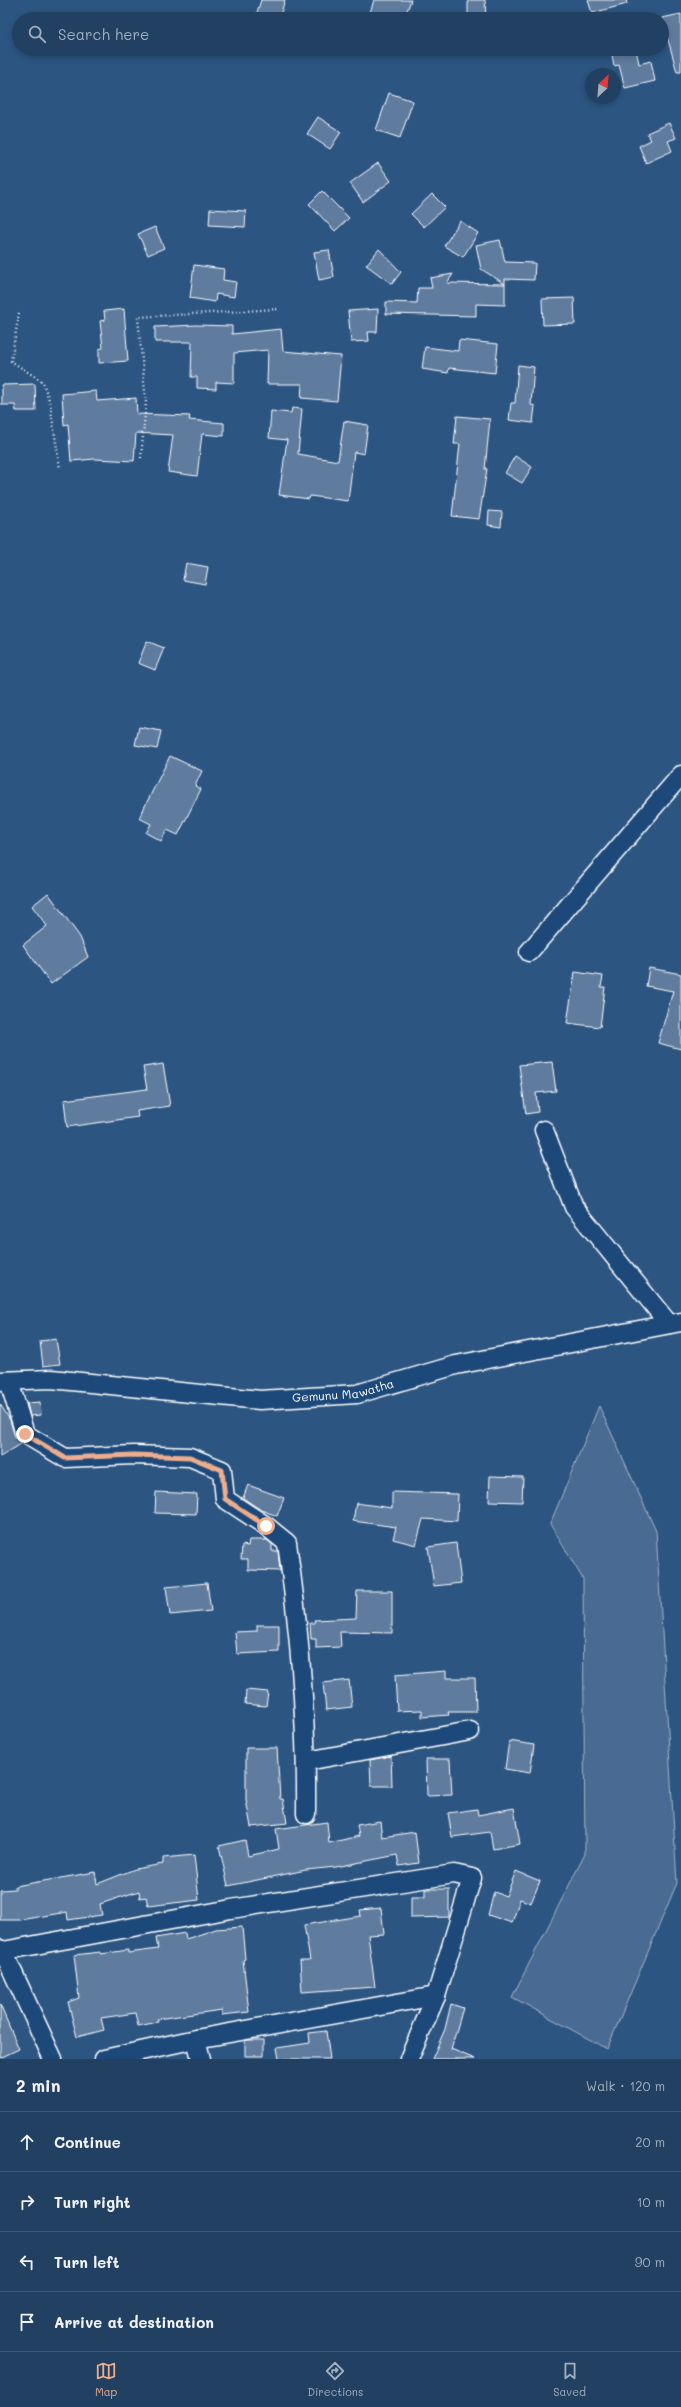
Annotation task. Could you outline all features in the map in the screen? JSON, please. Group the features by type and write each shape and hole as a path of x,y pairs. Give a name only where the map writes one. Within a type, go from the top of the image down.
{"street":[{"path":"530,952 681,775"},
{"path":"544,1130 574,1207 675,1323"},
{"name":"Gemunu Mawatha","path":"4,1381 51,1379 260,1400 357,1394 456,1365 675,1323"},
{"path":"4,1381 25,1434 65,1458 134,1455 190,1457 222,1470 225,1499 266,1526 286,1543 298,1620 307,1761 306,1814"},
{"path":"307,1761 470,1730"},
{"path":"54,2059 2,1950 231,1909 454,1874 472,1878 436,1996 409,2059"},
{"path":"104,2059 196,2039 436,1996"},
{"path":"196,2039 201,2059"}],"path":[{"path":"141,458 146,403 138,317 279,309"},
{"path":"19,313 11,361 43,382 50,403 60,469"}],"shaded area":[{"path":"599,1406 656,1531 677,1883 607,2049 512,1997 585,1854 583,1579 550,1524"}],"building":[{"path":"261,0 285,0 281,12 257,12"},
{"path":"374,0 411,0 407,12 370,12"},
{"path":"468,0 485,0 486,12 468,12"},
{"path":"588,0 626,0 627,4 592,12"},
{"path":"681,14 681,72 677,72 669,43 669,17"},
{"path":"612,56 637,56 639,64 651,61 655,81 625,88 619,65 614,66"},
{"path":"389,93 413,101 400,138 376,130"},
{"path":"318,117 341,132 330,149 307,134"},
{"path":"669,123 676,138 668,141 672,151 646,163 639,146 651,140 647,133"},
{"path":"378,163 391,181 363,202 350,183"},
{"path":"322,191 349,218 335,231 309,204"},
{"path":"432,194 445,207 424,227 411,214"},
{"path":"210,209 246,211 245,227 209,225"},
{"path":"460,221 478,233 463,257 444,246"},
{"path":"155,227 164,248 148,255 138,234"},
{"path":"500,240 505,262 535,263 534,280 505,279 505,284 481,269 476,245"},
{"path":"379,249 401,272 392,284 366,265"},
{"path":"329,250 334,277 319,280 314,252"},
{"path":"194,265 224,269 223,280 236,282 234,297 216,294 215,302 190,298"},
{"path":"453,274 447,283 505,284 505,305 476,304 476,316 386,314 386,302 417,303 418,288 432,288 430,278"},
{"path":"574,298 575,324 543,325 542,299"},
{"path":"124,309 128,361 99,363 99,349 103,348 100,321 105,320 104,311"},
{"path":"378,309 377,332 368,332 369,341 351,342 348,311"},
{"path":"196,325 232,326 232,334 281,329 283,351 341,356 337,401 301,398 302,384 267,384 268,350 234,353 234,383 216,382 216,389 197,388 197,377 191,377 192,342 155,342 155,327"},
{"path":"459,340 498,344 495,373 449,368 448,373 422,369 425,347 458,351"},
{"path":"518,365 534,367 531,405 535,406 533,423 509,420 511,403 515,403"},
{"path":"35,384 36,411 16,411 15,405 2,405 2,385"},
{"path":"96,391 97,401 136,398 137,414 190,416 189,420 224,423 224,436 202,434 197,476 168,472 173,435 136,433 134,461 95,459 71,461 68,424 64,425 62,394"},
{"path":"292,408 302,409 298,454 338,461 344,421 368,425 364,454 354,452 348,501 310,496 309,499 279,495 287,440 269,438 271,411 291,413"},
{"path":"457,416 490,419 485,469 487,469 479,519 452,516 460,444 454,444"},
{"path":"515,456 532,467 522,483 505,473"},
{"path":"489,511 502,512 501,527 488,525"},
{"path":"186,563 208,567 205,584 183,580"},
{"path":"147,641 164,648 155,670 138,663"},
{"path":"139,727 161,731 157,749 135,745"},
{"path":"170,756 202,771 195,786 201,789 178,835 167,830 161,841 146,833 151,824 139,818"},
{"path":"48,893 80,937 88,957 51,984 23,945 47,926 32,906"},
{"path":"649,968 681,974 681,1049 658,1043 673,991 646,986"},
{"path":"575,972 603,976 601,987 605,987 600,1027 567,1023"},
{"path":"552,1062 556,1091 536,1093 538,1112 526,1114 519,1065"},
{"path":"163,1064 170,1106 137,1111 138,1117 67,1127 64,1100 147,1089 143,1067"},
{"path":"56,1339 60,1364 43,1366 40,1341"},
{"path":"40,1402 41,1415 30,1416 27,1403"},
{"path":"0,1404 10,1420 15,1438 21,1444 0,1457"},
{"path":"490,1476 523,1477 522,1502 489,1501"},
{"path":"248,1485 284,1498 277,1516 261,1510 243,1498"},
{"path":"156,1492 197,1494 196,1514 155,1513"},
{"path":"392,1492 458,1494 457,1521 423,1519 416,1545 393,1539 396,1527 353,1521 356,1503 392,1508"},
{"path":"249,1540 267,1540 272,1544 272,1551 278,1551 280,1571 248,1570 248,1559 241,1559 242,1545 248,1546"},
{"path":"456,1543 461,1583 434,1586 428,1547"},
{"path":"207,1583 211,1611 170,1615 166,1587"},
{"path":"357,1591 392,1591 392,1633 340,1632 341,1647 316,1648 316,1639 311,1639 310,1623 315,1623 314,1620 356,1618"},
{"path":"257,1625 279,1625 279,1652 237,1654 235,1632 257,1631"},
{"path":"446,1671 446,1678 475,1678 476,1712 448,1712 449,1715 422,1717 422,1710 397,1711 395,1675"},
{"path":"349,1680 352,1707 326,1710 323,1683"},
{"path":"246,1690 268,1692 266,1706 245,1704"},
{"path":"509,1741 534,1745 530,1773 505,1769"},
{"path":"246,1748 277,1748 280,1799 283,1799 287,1823 251,1827 246,1800"},
{"path":"391,1756 392,1786 371,1786 370,1760"},
{"path":"426,1759 450,1759 452,1795 427,1796"},
{"path":"514,1808 520,1844 493,1849 490,1832 452,1837 448,1813 477,1809 478,1815"},
{"path":"380,1821 382,1837 415,1832 419,1863 399,1866 397,1855 336,1867 306,1870 228,1886 219,1846 245,1840 248,1856 279,1849 276,1829 327,1822 329,1843 359,1836 357,1825"},
{"path":"194,1855 199,1900 148,1906 146,1897 140,1898 139,1891 100,1904 102,1915 68,1920 67,1912 20,1920 0,1920 0,1890 15,1889 15,1886 95,1872 97,1884 135,1869 163,1864 163,1858"},
{"path":"516,1871 540,1881 531,1903 520,1899 512,1923 488,1915 494,1892 506,1896"},
{"path":"425,1889 449,1889 449,1917 411,1918 411,1897 425,1897"},
{"path":"381,1908 384,1934 368,1935 375,1987 302,1992 300,1960 310,1960 304,1925 361,1916 360,1910"},
{"path":"242,1927 245,1959 243,1960 249,2012 222,2015 222,2010 157,2019 158,2022 138,2026 135,2013 101,2018 104,2030 77,2037 68,2002 79,1998 74,1955 101,1952 101,1954 128,1950 128,1953 158,1949 156,1938 185,1933 186,1939 216,1929"},
{"path":"451,2004 463,2008 451,2049 475,2059 432,2059 445,2029"},
{"path":"0,2005 19,2049 0,2058"},
{"path":"326,2031 330,2059 279,2059 277,2048 310,2043 309,2033"},
{"path":"264,2040 264,2056 245,2056 245,2041"}],"route":[{"path":"25,1434 65,1458 134,1455 190,1457 222,1470 225,1499 266,1526"}]}
